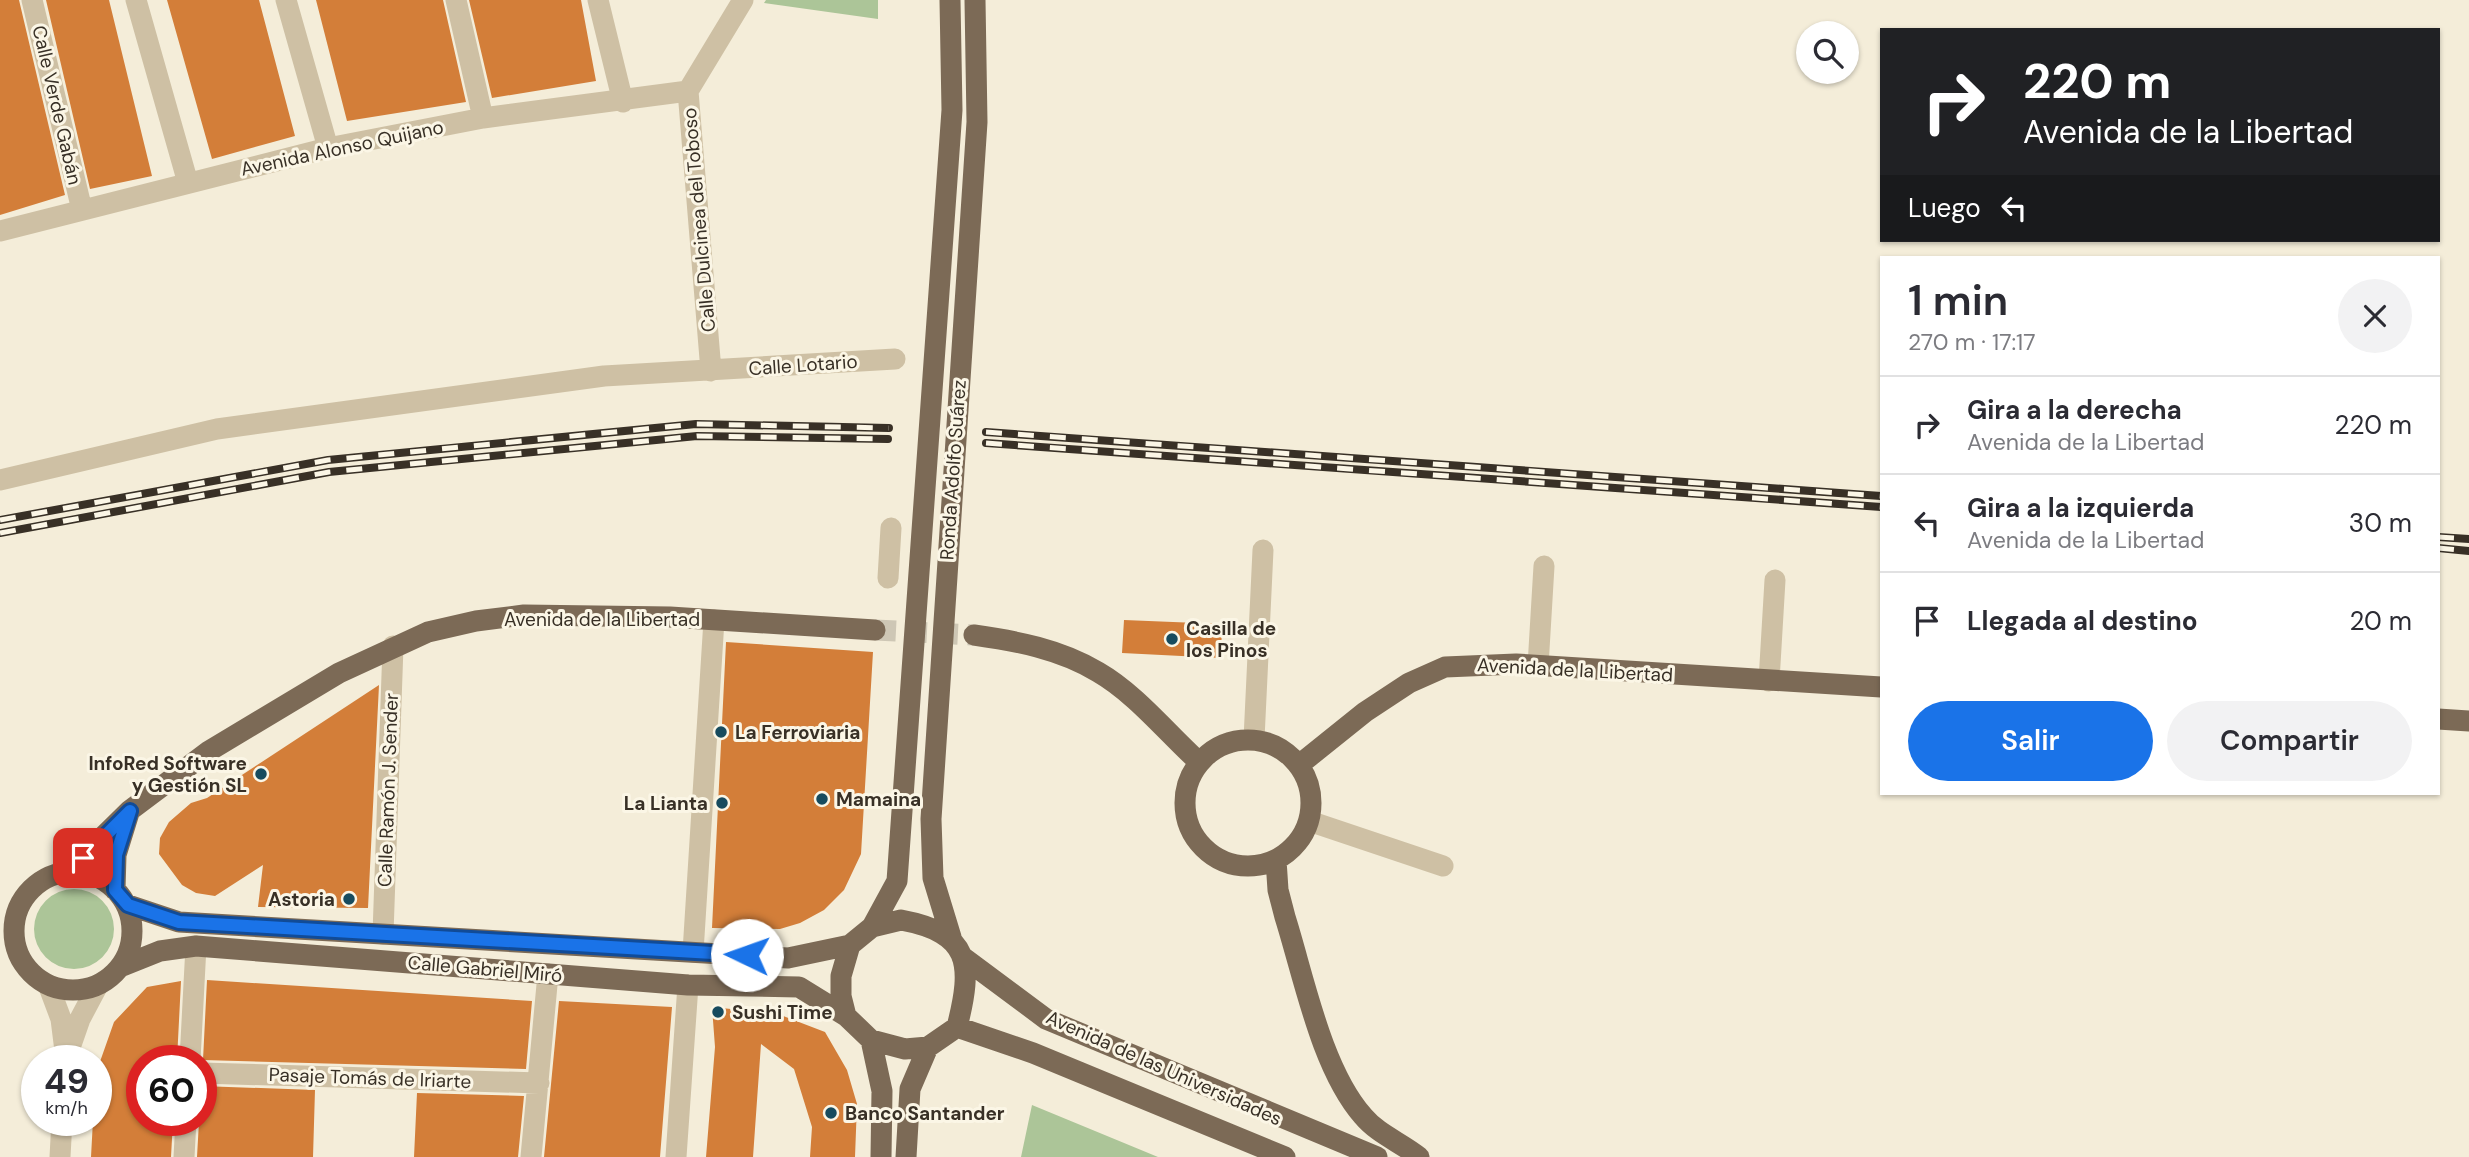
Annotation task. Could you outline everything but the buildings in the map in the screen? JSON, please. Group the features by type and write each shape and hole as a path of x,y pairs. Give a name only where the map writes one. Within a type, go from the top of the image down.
{"main road":[{"name":"Ronda Adolfo Suárez","path":"872,927 897,881 913,685 951,110 950,0"},
{"name":"Ronda Adolfo Suárez","path":"951,937 933,878 931,819 977,122 975,0"},
{"name":"Avenida de la Libertad","path":"67,872 130,811 209,751 339,673 428,632 464,623 524,615 714,620 874,630"},
{"path":"974,635 1041,648 1098,672 1126,693 1199,762"},
{"name":"Avenida de la Libertad","path":"1299,765 1365,712 1409,682 1445,667 1480,664 1538,666 1880,687"},
{"path":"2440,719 2469,721"},
{"path":"1254,739 1279,748 1299,765 1308,782 1312,802 1309,821 1290,850 1276,860 1257,866 1237,866 1219,860 1203,849 1189,829 1184,806 1187,782 1199,762 1224,744 1254,739"},
{"path":"122,898 116,855 130,811"},
{"path":"1276,860 1278,890 1285,917 1339,1085 1364,1117 1386,1136 1419,1157"},
{"path":"0,905 56,873 91,874 122,898 133,916 134,933 131,949 120,967 98,985 64,992 48,986 24,965 0,956"},
{"path":"24,965 14,935 15,920 20,904 33,887"},
{"name":"Calle Gabriel Miró","path":"122,898 179,922 788,958 850,945"},
{"path":"906,1157 910,1089 929,1047 957,1027 964,999 964,958 951,937 932,928 901,920 872,927 850,945 841,976 841,996 846,1016 871,1041 905,1049 929,1047"},
{"name":"Calle Gabriel Miró","path":"120,967 160,950 197,946 688,985 799,987 846,1016"},
{"name":"Avenida de las Universidades","path":"964,958 1046,1019 1377,1157"},
{"name":"Avenida de las Universidades","path":"957,1027 1033,1053 1285,1157"},
{"path":"871,1041 882,1091 881,1157"}],"street":[{"name":"Calle Verde Gabán","path":"32,0 82,211"},
{"path":"136,0 188,184"},
{"path":"286,0 328,148"},
{"path":"456,0 483,118"},
{"path":"598,0 623,102"},
{"name":"Calle Dulcinea del Toboso","path":"711,371 688,91 743,0"},
{"name":"Avenida Alonso Quijano","path":"0,232 328,148 483,118 623,102 688,91"},
{"name":"Calle Lotario","path":"0,480 217,429 604,376 895,359"},
{"path":"888,578 891,528"},
{"path":"1254,739 1262,550"},
{"path":"1538,666 1544,566"},
{"path":"1769,681 1775,580"},
{"path":"693,952 714,620"},
{"name":"Calle Ramón J. Sender","path":"383,934 393,646"},
{"path":"1309,821 1443,866"},
{"path":"191,1045 197,946"},
{"path":"531,1157 548,974"},
{"path":"71,1045 80,1019 98,985"},
{"path":"676,1157 688,985"},
{"path":"48,986 61,1019 64,1045"},
{"name":"Pasaje Tomás de Iriarte","path":"217,1073 539,1083"},
{"path":"60,1157 61,1136"},
{"path":"184,1157 185,1136"}],"green space":[{"path":"766,0 878,0 878,19 764,3"},
{"path":"74,889 89,892 102,901 111,914 114,929 111,944 102,957 89,966 74,969 59,966 46,957 37,944 34,929 37,914 46,901 59,892"},
{"path":"1032,1105 1158,1157 1021,1157"}],"tunnel":[{"path":"875,630 974,635"}],"railway":[{"path":"0,520 328,460 696,424 889,428"},
{"path":"986,432 1880,496"},
{"path":"0,533 329,472 697,436 888,439"},
{"path":"986,443 1880,507"},
{"path":"2440,537 2469,539"},
{"path":"2440,548 2469,551"}],"place":[{"name":"Casilla de los Pinos","path":"1172,639"},
{"name":"La Ferroviaria","path":"721,732"},
{"name":"InfoRed Software y Gestión SL","path":"261,774"},
{"name":"Mamaina","path":"822,799"},
{"name":"La Lianta","path":"722,803"},
{"name":"Astoria","path":"349,899"},
{"name":"Sushi Time","path":"718,1012"},
{"name":"Banco Santander","path":"831,1113"}],"route":[{"path":"83,858 106,832 130,811 116,855 115,890 128,905 159,918 179,922 747,955"}]}
